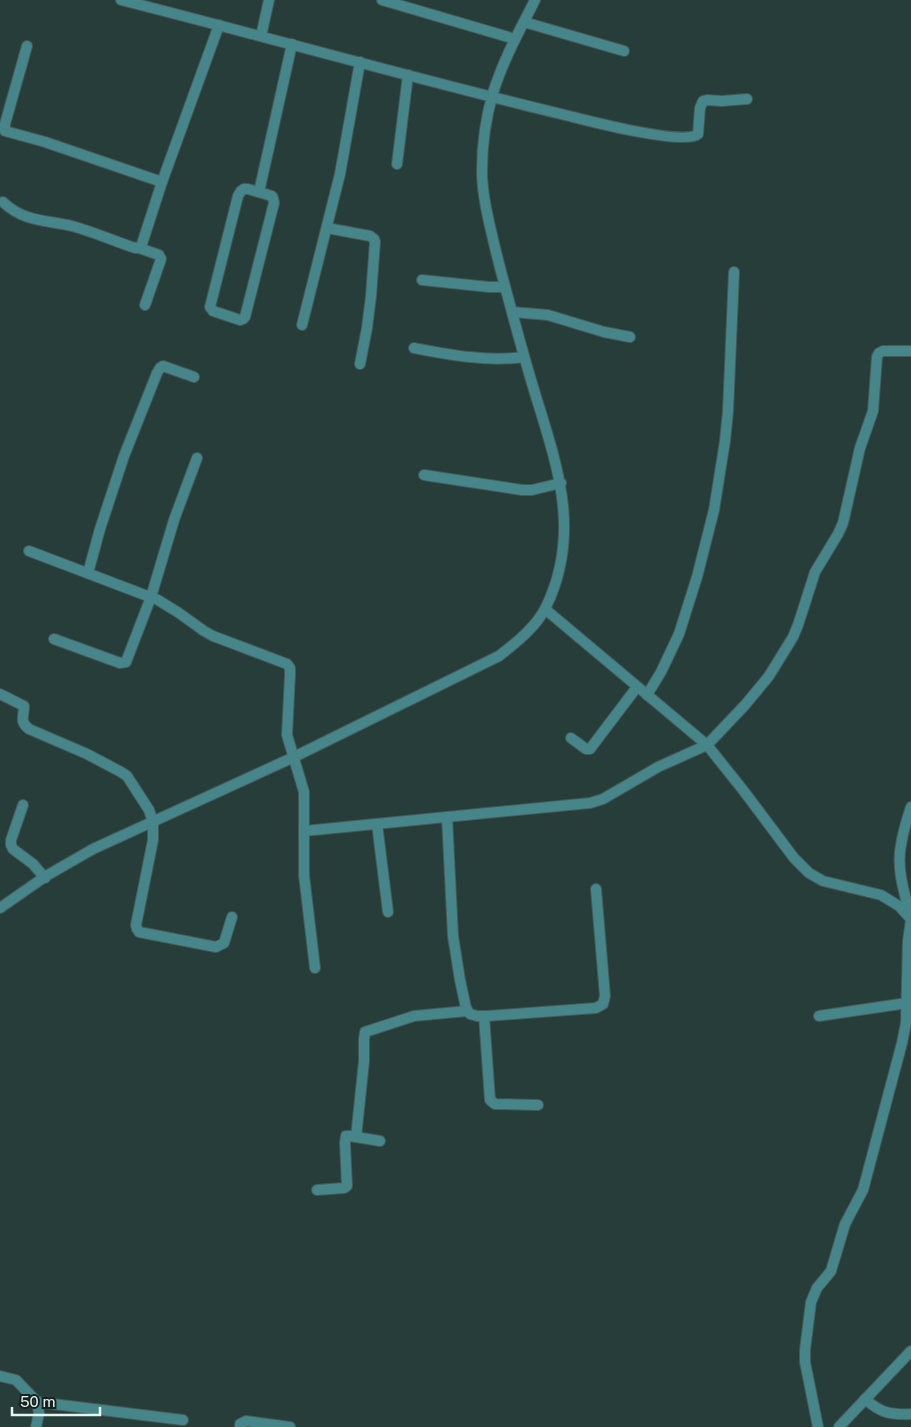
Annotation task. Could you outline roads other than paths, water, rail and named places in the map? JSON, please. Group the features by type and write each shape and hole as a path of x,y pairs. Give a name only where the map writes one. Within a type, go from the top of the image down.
{"street":[{"path":"121,0 492,97 657,135 693,138 698,134 700,108 703,101 747,99"},
{"path":"261,36 269,0"},
{"path":"382,0 507,36"},
{"path":"0,908 92,849 151,816 499,656 515,644 545,609 560,563 564,540 564,517 552,485 516,358 512,312 497,287 482,172 487,122 507,36 524,22 535,0"},
{"path":"524,22 624,51"},
{"path":"139,248 143,243 162,182 219,25"},
{"path":"259,192 292,44"},
{"path":"27,46 5,124 5,131 45,142 162,182"},
{"path":"302,325 340,174 360,62"},
{"path":"397,164 408,75"},
{"path":"244,189 259,192 272,196 274,203 246,313 244,319 240,320 212,311 210,307 238,196 244,189"},
{"path":"3,202 17,213 32,219 71,226 158,255 160,259 145,305"},
{"path":"327,228 370,236 375,242 371,296 360,364"},
{"path":"647,695 661,672 679,634 697,578 714,510 726,426 734,272"},
{"path":"422,280 497,287"},
{"path":"512,312 548,315 604,332 630,337"},
{"path":"414,348 463,357 516,358"},
{"path":"304,831 595,802 658,766 706,745 745,706 759,689 788,646 798,625 815,572 843,523 860,448 872,410 879,353 884,351 911,351"},
{"path":"88,573 124,456 157,373 164,366 194,377"},
{"path":"54,639 120,663 124,663 128,658 151,597 174,520 197,458"},
{"path":"424,476 522,490 532,490 552,485"},
{"path":"29,551 151,597 180,613 213,636 287,664 290,668 287,734 304,792 304,875 315,968"},
{"path":"545,609 706,745 761,813 794,858 809,873 823,881 881,895 899,906 911,919"},
{"path":"571,738 586,749 592,747 637,687"},
{"path":"0,694 24,706 22,721 29,729 87,754 124,774 151,816 153,840 136,925 136,929 139,932 216,947 224,943 232,917"},
{"path":"23,805 10,842 13,849 45,878"},
{"path":"818,1427 805,1362 811,1302 817,1288 831,1271 845,1224 863,1190 906,1023 908,941 911,919 899,861 900,846 911,807"},
{"path":"448,817 455,952 467,1011"},
{"path":"378,824 388,912"},
{"path":"356,1136 364,1061 365,1032 414,1016 467,1011 473,1015 484,1016 596,1008 603,1004 605,996 596,889"},
{"path":"819,1016 907,1003"},
{"path":"484,1016 490,1100 495,1104 538,1105"},
{"path":"317,1190 344,1188 347,1186 345,1138 356,1136 380,1141"},
{"path":"840,1427 911,1351"},
{"path":"0,1376 16,1380 37,1402 39,1413 36,1427"},
{"path":"865,1399 876,1408 887,1413 911,1414"},
{"path":"37,1402 183,1420"},
{"path":"240,1427 240,1424 246,1421 290,1427"}]}
